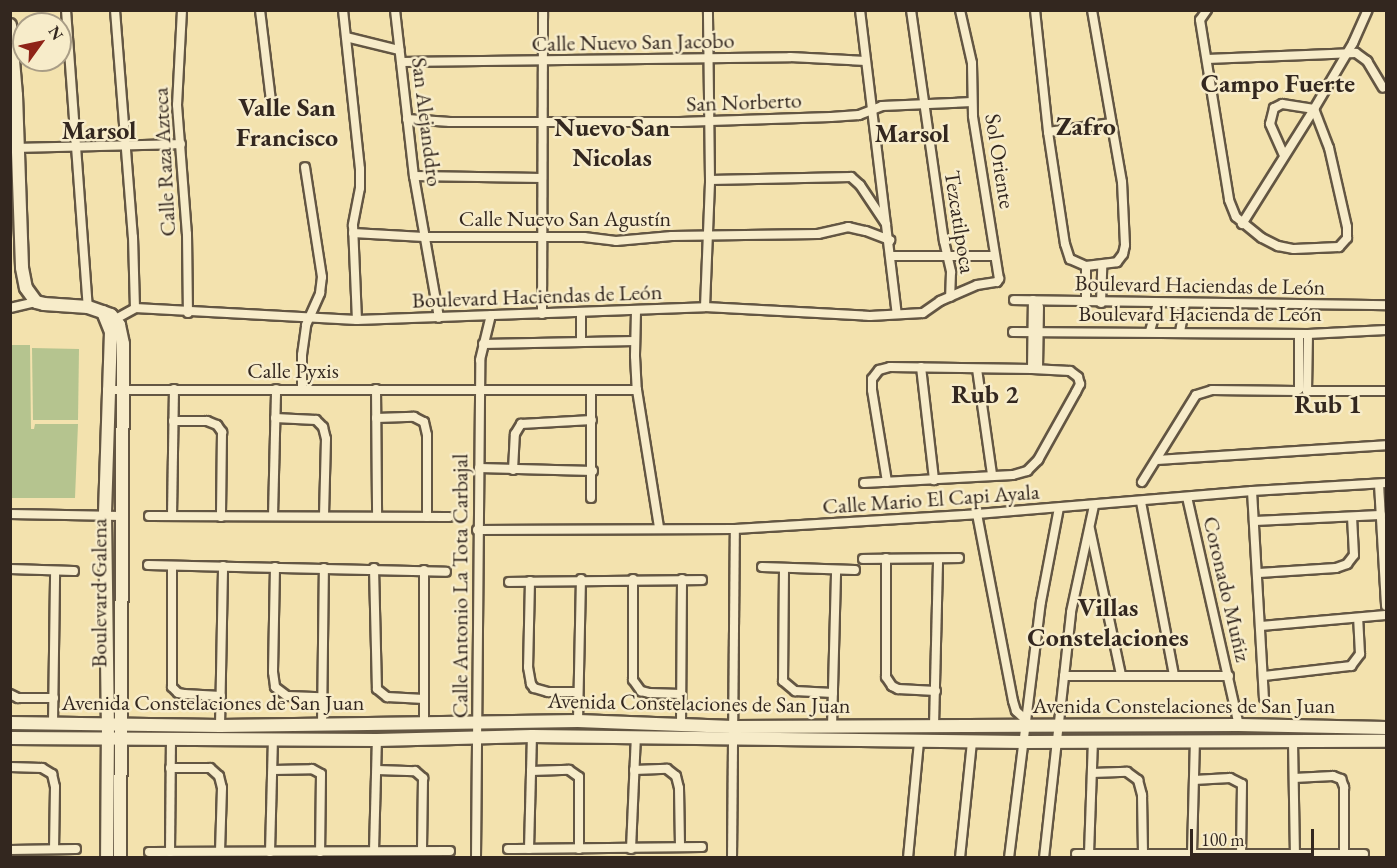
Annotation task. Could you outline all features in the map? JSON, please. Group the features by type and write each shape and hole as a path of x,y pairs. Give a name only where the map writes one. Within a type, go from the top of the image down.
{"street":[{"path":"66,10 88,307"},
{"path":"10,308 36,302 58,307 88,307 112,323 135,308 127,144 115,10"},
{"name":"Calle Raza Azteca","path":"182,10 182,42 177,78 187,234 188,313"},
{"path":"260,10 271,101"},
{"path":"343,10 360,169 353,233 357,320"},
{"name":"San Alejanddro","path":"395,10 414,176 439,318"},
{"path":"542,314 540,236 543,10"},
{"path":"705,307 710,180 708,10"},
{"path":"860,10 892,256 897,314"},
{"name":"Tezcatilpoca","path":"911,10 947,257 952,276 950,297"},
{"name":"Sol Oriente","path":"960,10 972,63 972,102 999,281 964,290"},
{"path":"1035,10 1048,132 1067,252 1074,262 1086,266 1102,266 1120,259 1125,245 1122,182 1092,10"},
{"path":"1207,10 1200,20 1230,200 1242,224 1270,243 1294,249 1333,248 1343,244 1347,238 1347,226 1329,148 1314,108"},
{"path":"1242,224 1347,53 1369,12"},
{"path":"10,25 18,148 16,208 23,279 26,288 36,302"},
{"path":"346,37 399,50"},
{"path":"1207,59 1347,53 1363,57 1383,88"},
{"name":"Calle Nuevo San Jacobo","path":"401,62 790,57 866,61"},
{"name":"San Norberto","path":"407,119 450,122 669,123 831,117 859,115 882,106 972,102"},
{"path":"1284,156 1270,124 1274,108 1282,104 1314,108"},
{"path":"1048,132 1111,123"},
{"path":"18,148 181,144"},
{"path":"302,389 303,342 309,319 320,293 321,262 311,221 305,167"},
{"path":"414,176 542,178"},
{"path":"710,180 845,176 856,179 888,226"},
{"name":"Calle Nuevo San Agustín","path":"424,237 540,236 616,241 672,236 818,234 848,228 866,231 890,240"},
{"path":"353,233 424,237"},
{"path":"892,256 995,256"},
{"path":"1086,266 1086,302"},
{"path":"1101,303 1102,266"},
{"name":"Boulevard Haciendas de León","path":"135,308 188,313 357,320 705,307 858,315 920,314 964,290"},
{"name":"Boulevard Haciendas de León","path":"1014,300 1101,303 1386,305"},
{"path":"1035,369 1036,300"},
{"path":"1150,331 1158,303"},
{"path":"1180,332 1185,304"},
{"path":"636,311 637,390 659,528"},
{"path":"581,313 581,342"},
{"name":"Calle Antonio La Tota Carbajal","path":"476,858 479,389 483,344 491,315"},
{"name":"Boulevard Galena","path":"112,323 124,358 114,724 120,858"},
{"name":"Boulevard Galena","path":"112,323 107,390 105,515 114,724"},
{"name":"Boulevard Hacienda de León","path":"1013,332 1150,331 1303,334 1386,330"},
{"path":"1303,334 1307,391 1386,391"},
{"path":"1142,482 1191,401 1204,391 1296,391 1299,389 1303,334"},
{"path":"483,344 635,341"},
{"path":"921,367 934,480"},
{"path":"864,483 934,480 1022,473 1034,465 1080,384 1074,373 1035,369 884,368 872,379 887,482"},
{"path":"977,369 992,476"},
{"path":"172,516 174,389"},
{"path":"273,516 276,389"},
{"path":"376,389 376,516"},
{"name":"Calle Pyxis","path":"107,390 637,390"},
{"path":"591,390 593,471 591,498"},
{"path":"376,418 414,417 424,422 427,435 427,517"},
{"path":"275,418 316,420 323,427 326,440 324,516"},
{"path":"513,470 515,434 521,424 592,420"},
{"path":"173,421 207,421 217,425 222,432 221,517"},
{"path":"1157,460 1386,445"},
{"path":"479,468 593,471"},
{"path":"1382,484 1381,515 1386,606"},
{"name":"Calle Mario El Capi Ayala","path":"477,530 735,529 1094,506 1252,491 1382,484"},
{"path":"1252,491 1259,573 1264,698"},
{"name":"Coronado Muñiz","path":"1187,496 1239,725"},
{"path":"1141,502 1174,675"},
{"path":"1044,858 1071,612 1094,506"},
{"path":"1009,858 1041,602 1059,508"},
{"path":"10,514 121,516"},
{"path":"977,514 1013,701 1016,711 1025,723"},
{"path":"1254,521 1381,515"},
{"path":"149,516 449,517"},
{"path":"1259,573 1336,568 1347,564 1354,555 1352,517"},
{"path":"1089,528 1121,675"},
{"path":"732,858 735,529"},
{"path":"886,558 886,677 892,686 898,689 936,691"},
{"path":"863,559 959,558"},
{"path":"934,726 938,559"},
{"path":"148,565 374,568 446,572"},
{"path":"172,566 172,687 178,693 221,696"},
{"path":"220,726 223,567"},
{"path":"275,567 273,672 275,687 287,696 321,697"},
{"path":"322,725 324,567"},
{"path":"762,567 855,570"},
{"path":"374,568 377,689 387,697 423,699"},
{"path":"784,568 783,681 795,691 833,693"},
{"path":"10,569 74,571"},
{"path":"423,570 424,723"},
{"path":"831,727 836,570"},
{"path":"53,723 55,571"},
{"path":"578,721 581,579"},
{"path":"508,582 581,579 702,580"},
{"path":"633,579 633,680 641,691 681,694"},
{"path":"681,724 682,579"},
{"path":"530,581 528,667 531,684 534,688 548,692 578,692"},
{"path":"1261,626 1386,615"},
{"path":"1264,676 1351,666 1359,659 1360,654 1358,618"},
{"path":"1064,676 1229,676"},
{"path":"10,694 18,698 54,698"},
{"name":"Avenida Constelaciones de San Juan","path":"10,723 220,726 578,721 733,727 1025,723 1059,726 1239,725 1386,728"},
{"path":"529,849 532,736"},
{"path":"631,849 636,736"},
{"name":"Avenida Constelaciones de San Juan","path":"10,738 171,741 636,736 733,740 1024,742 1386,741"},
{"name":"Boulevard Galena","path":"106,858 114,739"},
{"path":"270,852 273,740"},
{"path":"374,851 377,740"},
{"path":"1192,853 1195,740"},
{"path":"170,852 171,741"},
{"path":"908,858 919,741"},
{"path":"960,858 972,741"},
{"path":"1089,854 1094,741"},
{"path":"1293,742 1295,853"},
{"path":"10,767 42,768 52,774 55,787 54,849"},
{"path":"170,768 210,768 219,776 222,788 220,851"},
{"path":"273,770 312,769 321,774 320,852"},
{"path":"634,770 667,769 676,776 679,788 680,847"},
{"path":"377,770 415,771 423,778 422,851"},
{"path":"531,771 569,770 579,777 579,849"},
{"path":"1092,773 1128,772 1138,780 1142,795 1143,852"},
{"path":"1294,778 1333,776 1343,783 1344,854"},
{"path":"1194,780 1233,778 1242,784 1244,792 1241,852"},
{"path":"508,849 602,850 702,847"},
{"path":"10,850 76,849"},
{"path":"150,852 450,851"},
{"path":"1076,854 1143,852 1364,854"}],"green space":[{"path":"10,345 30,345 31,429 34,429 35,424 78,424 75,498 11,498"},
{"path":"32,348 79,349 78,420 33,420"}],"district":[{"name":"Campo Fuerte","path":"1278,84"},
{"name":"Valle San Francisco","path":"287,123"},
{"name":"Zafro","path":"1086,127"},
{"name":"Marsol","path":"99,131"},
{"name":"Marsol","path":"912,134"},
{"name":"Nuevo San Nicolas","path":"612,143"},
{"name":"Rub 2","path":"985,395"},
{"name":"Rub 1","path":"1328,405"},
{"name":"Villas Constelaciones","path":"1108,623"}]}
